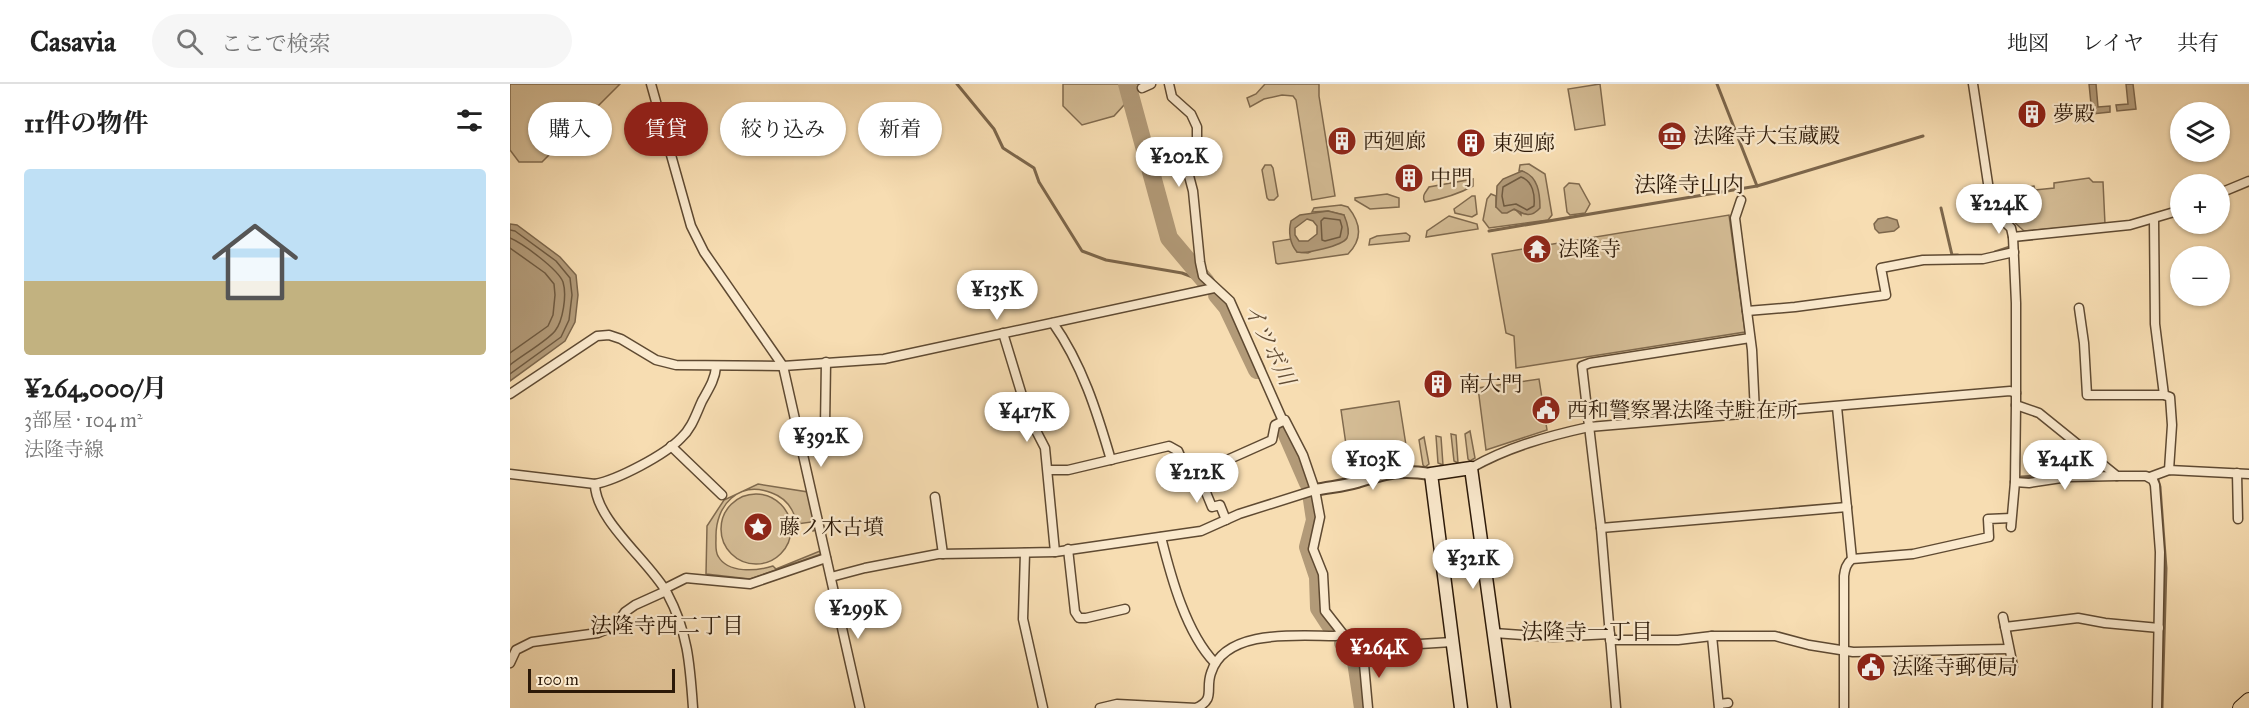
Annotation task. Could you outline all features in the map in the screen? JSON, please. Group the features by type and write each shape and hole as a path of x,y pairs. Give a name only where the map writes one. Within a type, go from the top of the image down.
{"highway":[{"path":"2240,708 2249,700"}],"main road":[{"path":"1461,708 1431,474 1472,468 1504,708"}],"street":[{"path":"651,84 691,226 704,252 783,366 860,708"},
{"path":"1142,88 1151,84"},
{"path":"1169,84 1172,97 1191,114 1197,127 1197,138 1188,164 1188,172 1193,191 1203,276 1230,301 1283,421 1285,420 1303,455 1315,490 1320,517 1312,549 1323,574 1325,611 1343,634 1363,653 1368,708"},
{"path":"1852,558 1913,554 1989,537 1988,519 2011,523 2015,482 2016,405 2014,392 2017,336 2013,237 2011,228 1992,210 1974,84"},
{"path":"2230,189 2249,181"},
{"path":"1742,200 1735,218 1750,338 1755,413"},
{"path":"2013,237 2115,228 2170,214"},
{"path":"2154,219 2155,324 2164,395"},
{"path":"1747,311 1886,295 1881,268 1923,260 1967,261 2012,253"},
{"path":"510,394 597,336 609,335 621,339 656,360 676,365 783,366 884,359 1214,288"},
{"path":"2079,308 2087,395 2164,395 2170,397 2172,406 2169,470"},
{"path":"1053,323 1065,340 1095,405 1111,460"},
{"path":"1003,333 1028,416 1045,448 1055,552"},
{"path":"1616,708 1601,528 1582,366 1750,338"},
{"path":"801,438 822,434 825,427 826,362"},
{"path":"510,474 595,484 609,481 682,438 710,388 716,366"},
{"path":"1472,468 1524,444 1589,427 2014,392"},
{"path":"2016,405 2039,413 2117,476"},
{"path":"1837,406 1852,558 1846,566 1844,576 1846,650 1844,708"},
{"path":"1048,470 1068,470 1169,446 1178,451 1187,472 1198,473 1272,440 1275,425 1283,421"},
{"path":"671,446 722,495"},
{"path":"2015,482 2029,483 2068,477 2150,477 2169,470 2249,474"},
{"path":"831,577 864,568 943,554 1055,552 1201,531 1226,520 1315,490 1356,483 1377,474 1412,471 1431,474"},
{"path":"1198,473 1212,507 1220,505 1226,520"},
{"path":"2237,473 2238,519"},
{"path":"2150,477 2155,485 2158,515 2157,708"},
{"path":"595,484 595,492 610,521 665,590 682,625 690,655 693,708"},
{"path":"935,497 943,554"},
{"path":"1601,528 1847,507"},
{"path":"1161,537 1177,596 1206,654 1215,663"},
{"path":"1068,549 1075,612 1079,618 1125,609"},
{"path":"1025,553 1023,619 1043,708"},
{"path":"510,663 516,650 532,642 598,633 615,626 625,612 635,604 686,578 750,584 826,558"},
{"path":"2013,666 2013,657 2008,650 2004,622 2078,618 2159,628"},
{"path":"1494,633 1678,640 1712,636 1776,636 1809,645 1884,653 2008,650"},
{"path":"1100,708 1117,704 1196,708 1207,706 1209,676 1215,663 1228,651 1249,640 1271,636 1343,634"},
{"path":"1712,636 1722,705"},
{"path":"1363,653 1388,646 1452,642"}],"shaded area":[{"path":"510,84 620,84 602,102 528,102 528,156 548,156 542,162 519,162 510,150"},
{"path":"1063,84 1143,84 1114,116 1082,125 1063,106"},
{"path":"1265,84 1319,84 1335,196 1312,200 1296,100 1293,96 1282,95 1264,99 1250,107 1247,98 1256,94"},
{"path":"1600,84 1605,125 1575,130 1568,89"},
{"path":"1529,164 1545,174 1552,215 1548,220 1489,228 1483,220 1487,199 1491,194 1496,196 1496,207 1516,210 1521,215 1522,171 1519,171 1520,165"},
{"path":"1265,165 1271,165 1273,168 1278,196 1274,200 1267,198 1262,170"},
{"path":"2089,178 2093,182 2103,182 2105,224 2024,231 2000,209 2000,192 2034,186 2035,190 2054,188 2054,183"},
{"path":"1473,179 1473,186 1461,192 1431,201 1425,202 1424,200 1424,194 1429,187"},
{"path":"1569,183 1579,184 1590,204 1585,213 1570,215 1567,212 1564,188"},
{"path":"1387,194 1399,198 1399,207 1370,209 1355,200 1355,198"},
{"path":"1475,196 1477,214 1472,217 1455,213 1454,209"},
{"path":"1341,205 1348,207 1358,225 1356,243 1348,254 1276,263 1273,242 1291,239 1297,252 1308,253 1348,233 1344,215 1328,211 1312,212 1314,208"},
{"path":"1729,215 1745,332 1516,368 1514,336 1506,333 1492,254"},
{"path":"1449,216 1477,224 1478,229 1426,237 1427,231"},
{"path":"1406,233 1410,236 1409,241 1369,245 1370,239 1377,236"},
{"path":"1539,379 1547,430 1486,450 1478,388"},
{"path":"1399,401 1409,464 1365,470 1351,479 1341,410"},
{"path":"1470,431 1475,458 1470,461 1465,434"},
{"path":"1451,434 1456,435 1458,463 1454,461"},
{"path":"1436,436 1441,437 1443,465 1438,463"},
{"path":"1424,437 1429,464 1425,467 1419,440"},
{"path":"758,484 808,492 816,530 813,531 811,522 797,524 789,505 777,495 760,490 740,493 731,498 725,506 717,526 716,552 723,562 743,570 773,566 776,569 820,551 821,554 750,579 706,574 707,526 724,500"},
{"path":"749,494 763,494 776,500 785,509 791,522 789,542 781,554 763,564 749,564 736,558 727,549 721,536 721,522 727,509 736,500"}],"water":[{"path":"2089,84 2096,84 2098,107 2110,106 2110,112 2092,114"},
{"path":"2126,84 2133,84 2136,109 2117,111 2116,105 2128,104"},
{"path":"1522,171 1535,181 1539,191 1540,208 1531,214 1514,209 1502,213 1496,207 1497,186 1503,179"},
{"path":"1328,211 1344,215 1348,236 1344,241 1324,249 1297,252 1291,242 1290,229 1291,221 1300,215","holes":["1307,219 1313,221 1317,226 1317,234 1308,241 1299,241 1295,235 1295,228"]},
{"path":"1887,217 1897,220 1899,227 1894,231 1879,233 1874,224 1878,219"},
{"path":"510,224 517,225 560,257 576,275 578,295 575,322 565,341 510,381"}],"waterway":[{"path":"957,84 994,129 1003,148 1034,168 1039,182 1082,251 1106,260 1182,273 1203,281"},
{"name":"イツボ川","path":"1127,84 1169,238 1206,282"},
{"path":"1717,84 1757,186 1923,136"},
{"path":"1489,231 1757,186"},
{"path":"1941,208 1952,255 1958,255"},
{"path":"1995,252 2010,248"},
{"name":"イツボ川","path":"1217,295 1227,307 1257,370"},
{"name":"イツボ川","path":"1284,428 1308,483"},
{"path":"2021,477 2058,475"},
{"path":"2158,480 2166,568 2162,708"},
{"name":"イツボ川","path":"1312,500 1315,520 1308,547 1318,577 1319,608 1332,628"},
{"name":"イツボ川","path":"1343,643 1355,655 1363,708"}],"place":[{"name":"夢殿","path":"2032,114"},
{"name":"法隆寺大宝蔵殿","path":"1672,136"},
{"name":"西廻廊","path":"1342,141"},
{"name":"東廻廊","path":"1471,143"},
{"name":"中門","path":"1409,178"},
{"name":"法隆寺","path":"1537,249"},
{"name":"南大門","path":"1438,384"},
{"name":"西和警察署法隆寺駐在所","path":"1546,410"},
{"name":"藤ノ木古墳","path":"758,527"},
{"name":"法隆寺郵便局","path":"1871,667"}],"district":[{"name":"法隆寺山内","path":"1689,184"},
{"name":"法隆寺西二丁目","path":"667,625"},
{"name":"法隆寺一丁目","path":"1587,631"}]}
